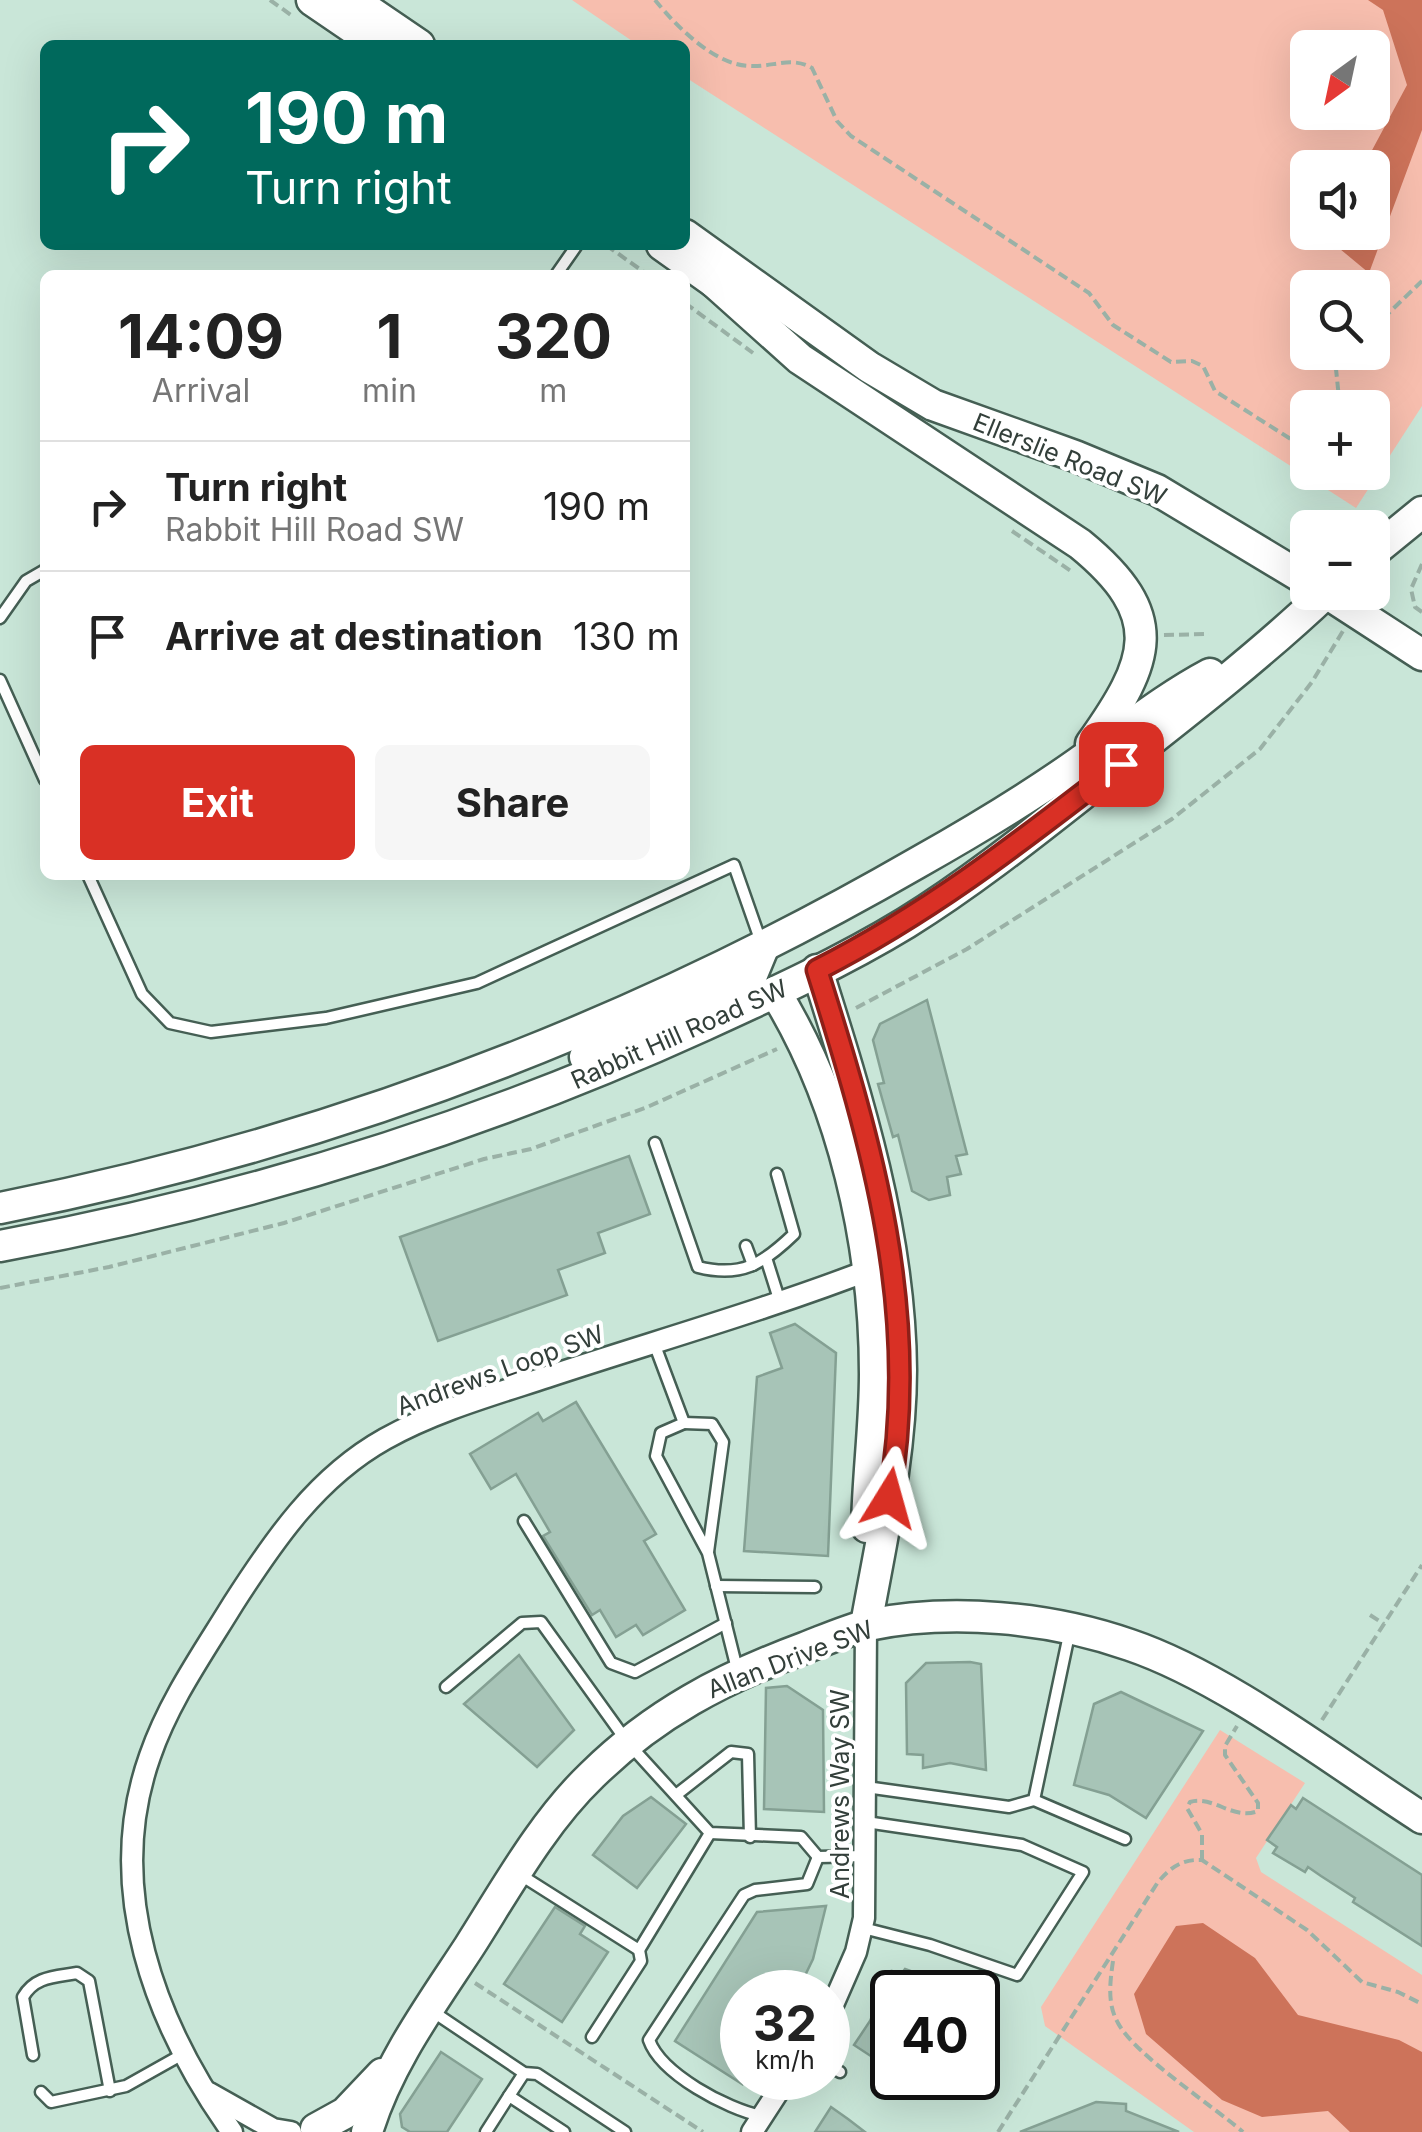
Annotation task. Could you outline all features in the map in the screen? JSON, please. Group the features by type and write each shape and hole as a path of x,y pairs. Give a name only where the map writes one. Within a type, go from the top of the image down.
{"main road":[{"path":"312,0 371,40"},
{"path":"353,0 413,40"},
{"name":"Ellerslie Road SW","path":"690,239 869,367 933,406 1075,456 1157,490 1290,570"},
{"name":"Ellerslie Road SW","path":"669,250 866,386 912,405 933,406"},
{"path":"714,282 800,359 1108,566 1137,618 1142,637 1137,670 1120,704 1075,766"},
{"path":"1390,539 1422,512"},
{"name":"Rabbit Hill Road SW","path":"0,1246 239,1194 424,1138 601,1072 774,992 902,925 965,884 1307,610"},
{"path":"1352,610 1422,655"},
{"name":"Rabbit Hill Road SW","path":"0,1208 177,1167 358,1116 484,1071 626,1013 763,948 916,864 1075,766 1180,690 1270,643"},
{"path":"522,1102 567,1066 751,977 763,948"},
{"path":"817,970 862,1117 879,1266"},
{"path":"774,992 802,1036 823,1082 879,1266 898,1296 901,1373 895,1464 866,1625"},
{"name":"Allan Drive SW","path":"367,2132 401,2054 429,2009 517,1872 590,1777 662,1716 738,1673 866,1625 988,1618 1070,1629 1131,1645 1184,1668 1422,1818"},
{"name":"Allan Drive SW","path":"310,2131 345,2113 401,2054"}],"street":[{"name":"Andrews Loop SW","path":"232,2132 183,2054 146,1966 133,1908 132,1854 149,1758 168,1713 258,1565 319,1489 381,1441 456,1408 879,1266"},
{"name":"Andrews Way SW","path":"849,1970 862,1928 866,1856 866,1625"},
{"name":"Andrews Loop SW","path":"208,2092 273,2130 310,2131"},
{"path":"757,2124 773,2100"}],"lane":[{"path":"0,618 26,581 40,573"},
{"path":"0,680 40,769"},
{"path":"90,880 142,994 170,1022 211,1032 326,1018 477,982 734,864 763,948"},
{"path":"654,1143 698,1267 723,1273 767,1261 794,1234 778,1174"},
{"path":"746,1246 752,1265"},
{"path":"767,1261 779,1299"},
{"path":"654,1342 684,1423"},
{"path":"708,1553 724,1442 712,1424 684,1423 662,1433 656,1456 708,1553 738,1673"},
{"path":"524,1521 612,1663 635,1672 726,1622"},
{"path":"716,1586 815,1587"},
{"path":"446,1687 522,1623 541,1622 628,1743 710,1833 802,1837 818,1857"},
{"path":"1034,1800 1070,1629"},
{"path":"676,1796 731,1752 748,1754 750,1837"},
{"path":"866,1787 1008,1807 1034,1800 1125,1839"},
{"path":"862,1928 930,1944 1017,1975 1083,1872 1022,1845 866,1822"},
{"path":"592,2037 641,1961 639,1950 710,1833"},
{"path":"818,1857 866,1856"},
{"path":"757,2124 656,2058 650,2040 744,1895 755,1890 807,1884 818,1857"},
{"path":"517,1872 639,1950"},
{"path":"34,2055 23,1998 30,1986 42,1979 77,1973 89,1982 110,2091"},
{"path":"429,2009 524,2073 537,2074 626,2132"},
{"path":"41,2092 51,2102 110,2091 183,2054"},
{"path":"486,2132 524,2073"},
{"path":"510,2096 564,2132"}],"path":[{"path":"655,0 675,24 728,62 757,66 791,61 812,68 837,121 851,136 1088,293 1114,325 1171,362 1192,361 1204,366 1215,392 1290,439"},
{"path":"613,250 641,270"},
{"path":"1390,312 1422,281"},
{"path":"1422,564 1411,589 1415,607 1422,612"},
{"path":"1411,589 1422,589"},
{"path":"833,1020 967,949 1172,819 1260,750 1312,682 1343,631"},
{"path":"1150,636 1209,634"},
{"path":"0,1288 109,1267 284,1223 484,1159 531,1150 645,1108 802,1036"},
{"path":"1320,1724 1422,1566"},
{"path":"1370,1614 1384,1624"},
{"path":"1202,1860 1202,1834 1187,1808 1190,1802 1206,1801 1239,1814 1258,1811 1258,1803 1246,1784 1228,1764 1224,1746 1244,1717 1254,1710"},
{"path":"998,2132 1166,1873 1180,1862 1202,1860 1307,1930 1362,1982 1398,1992 1422,2004"},
{"path":"1113,1956 1109,1990 1118,2025 1144,2052 1244,2132"},
{"path":"475,1983 703,2132"}],"shaded area":[{"path":"572,0 1422,0 1422,406 1390,455 1390,390 1290,390 1290,466 690,80 690,40 631,40"},
{"path":"1368,0 1422,0 1422,130 1390,216 1390,150 1372,150 1383,130 1390,130 1390,117 1407,85 1383,10"},
{"path":"1341,250 1378,250 1370,270"},
{"path":"1328,490 1368,490 1356,508"},
{"path":"1220,1730 1305,1783 1256,1858 1261,1872 1422,1975 1422,2132 1194,2132 1045,2026 1041,2007"},
{"path":"1203,1923 1255,1958 1298,2015 1399,2040 1422,2052 1422,2132 1350,2132 1328,2111 1262,2117 1222,2100 1146,2034 1134,1994 1176,1926"}],"building":[{"path":"927,1000 967,1154 956,1156 961,1174 947,1177 950,1195 929,1200 912,1191 898,1135 893,1137 878,1084 884,1083 873,1040 880,1024"},
{"path":"629,1156 650,1214 598,1233 605,1253 558,1270 567,1295 438,1341 400,1237"},
{"path":"795,1324 836,1353 828,1556 744,1551 757,1377 782,1368 770,1333"},
{"path":"576,1402 656,1534 644,1541 685,1610 643,1635 636,1625 616,1637 600,1610 592,1615 543,1536 550,1532 516,1474 491,1489 470,1454 538,1413 543,1421"},
{"path":"519,1655 574,1730 537,1767 464,1704"},
{"path":"926,1663 981,1664 986,1770 950,1763 923,1768 923,1755 907,1754 906,1683"},
{"path":"787,1686 823,1710 824,1812 764,1809 766,1688"},
{"path":"1121,1692 1203,1731 1146,1818 1109,1795 1074,1785 1094,1704"},
{"path":"651,1797 686,1824 637,1888 593,1855 623,1816"},
{"path":"1303,1798 1422,1875 1422,1946 1353,1902 1355,1898 1308,1867 1305,1872 1273,1853 1277,1847 1267,1840 1291,1805 1296,1809"},
{"path":"826,1906 808,1970 720,1970 757,1912"},
{"path":"555,1907 585,1926 580,1934 608,1952 562,2022 504,1984"},
{"path":"720,1970 720,2070 675,2041"},
{"path":"870,2021 870,2056 854,2045"},
{"path":"441,2052 482,2079 447,2132 410,2132 402,2127 400,2114"},
{"path":"1096,2102 1126,2104 1126,2111 1179,2132 1020,2132"},
{"path":"831,2107 848,2119 865,2132 815,2132"}],"route":[{"path":"889,1498 901,1373 898,1296 862,1117 817,970 950,895 1121,764"}]}
